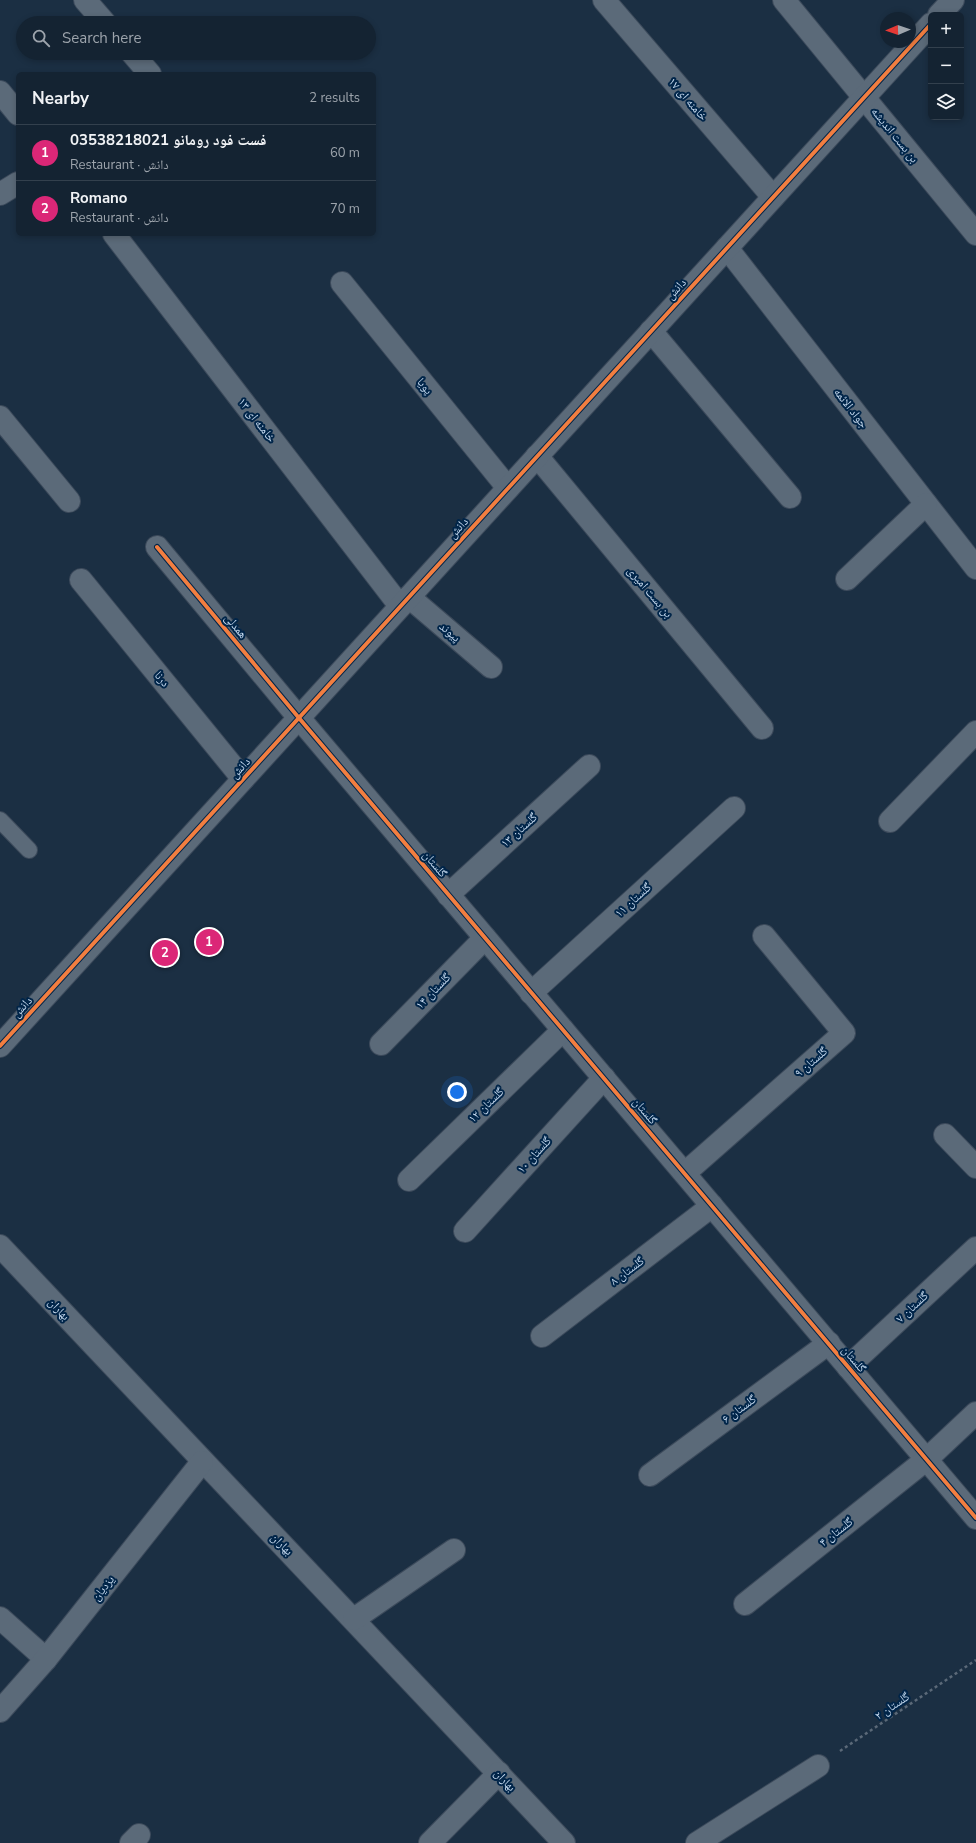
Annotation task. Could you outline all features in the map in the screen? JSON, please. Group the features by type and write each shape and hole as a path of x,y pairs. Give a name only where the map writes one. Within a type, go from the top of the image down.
{"street":[{"path":"85,0 99,16"},
{"name":"خامنه ای ۱۷","path":"604,0 773,198"},
{"name":"بن بست اندیشه","path":"784,0 976,234"},
{"path":"942,12 953,0"},
{"name":"دانش","path":"0,1046 928,27"},
{"path":"138,60 148,72"},
{"path":"0,92 16,112"},
{"path":"0,194 16,183"},
{"name":"خامنه ای ۱۳","path":"116,236 405,602"},
{"name":"جواد الائمه","path":"727,248 976,568"},
{"name":"پویا","path":"342,284 508,488"},
{"path":"651,331 790,497"},
{"path":"0,417 68,501"},
{"name":"بن بست امیری","path":"537,456 762,728"},
{"path":"847,579 926,504"},
{"name":"همدلی","path":"157,547 299,718"},
{"name":"درنا","path":"81,580 243,778"},
{"name":"پیوند","path":"405,602 491,667"},
{"name":"گلستان","path":"299,718 976,1518"},
{"path":"890,821 976,732"},
{"name":"گلستان ۱۳","path":"448,895 589,766"},
{"name":"گلستان ۱۱","path":"531,993 734,808"},
{"name":"گلستان ۹","path":"685,1174 844,1033 764,936"},
{"name":"گلستان ۱۴","path":"381,1044 485,938"},
{"name":"گلستان ۱۲","path":"409,1180 563,1030"},
{"name":"گلستان ۱۰","path":"465,1231 604,1078"},
{"path":"945,1135 976,1167"},
{"name":"گلستان ۸","path":"542,1336 712,1206"},
{"name":"بهاران","path":"0,1246 202,1462 354,1619 564,1843"},
{"name":"گلستان ۷","path":"848,1367 976,1248"},
{"name":"گلستان ۶","path":"650,1475 829,1343"},
{"name":"گلستان ۴","path":"745,1604 927,1460 976,1413"},
{"name":"یزدیان","path":"0,1711 46,1659 202,1462"},
{"path":"354,1619 454,1550"},
{"path":"0,1618 46,1659"},
{"path":"697,1843 818,1766"},
{"path":"430,1843 499,1773"}],"lane":[{"path":"0,820 29,850"}],"cycle path":[{"path":"0,1046 928,27"},
{"path":"157,547 299,718 976,1518"}],"place":[{"name":"فست فود رومانو 03538218021","path":"209,942"},
{"name":"Romano","path":"165,953"}]}
